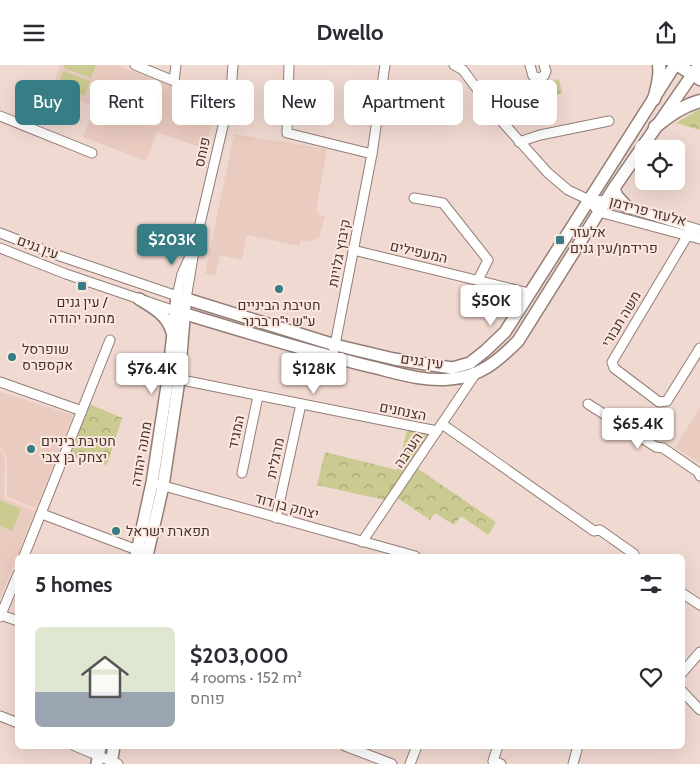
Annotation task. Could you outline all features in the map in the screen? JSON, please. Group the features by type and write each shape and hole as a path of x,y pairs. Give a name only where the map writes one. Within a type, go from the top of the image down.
{"highway":[{"path":"654,99 659,83 659,65"},
{"path":"677,65 697,73"},
{"path":"655,127 673,112 700,101"}],"main road":[{"name":"עין גנים","path":"181,298 335,345 394,359 452,368 470,363 505,332 677,65"},
{"name":"עין גנים","path":"179,312 333,357 428,379 451,379 476,373 498,361 518,341 605,201 655,127 697,73"},
{"path":"614,188 617,196 628,208"},
{"name":"פוחס","path":"179,312 181,298"},
{"path":"139,299 166,318 173,335"},
{"name":"מחנה יהודה","path":"157,485 173,335 179,312"},
{"name":"מחנה יהודה","path":"144,553 179,380 179,312"},
{"path":"114,749 114,763"}],"street":[{"path":"135,65 174,81 176,65"},
{"name":"פוחס","path":"181,298 196,245 231,92 233,65"},
{"path":"289,65 287,133 372,154"},
{"name":"קיבוץ גלויות","path":"333,357 372,154 385,65"},
{"path":"454,65 463,67 497,116 548,173 568,190 589,200"},
{"path":"530,65 534,75 538,78 544,77 546,71 544,65"},
{"path":"0,116 92,153"},
{"path":"519,142 540,135 608,121"},
{"path":"414,198 443,203 488,260 478,281"},
{"name":"אלעזר פרידמן","path":"589,200 605,201 628,208 693,231 700,239"},
{"name":"אלעזר פרידמן","path":"589,200 599,212 693,231"},
{"name":"משה תבורי","path":"693,231 612,362 614,368 659,402 667,401 700,348"},
{"name":"עין גנים","path":"0,233 54,254 181,298"},
{"name":"עין גנים","path":"0,248 66,274 179,312"},
{"name":"המעפילים","path":"354,250 529,293"},
{"path":"25,554 110,340"},
{"name":"הערבה","path":"362,542 476,373"},
{"name":"הצנחנים","path":"187,381 258,396 439,428 594,531 600,530 634,554"},
{"path":"0,382 82,411"},
{"name":"המגיד","path":"242,473 258,396"},
{"path":"588,403 656,447 663,448 698,472 700,476"},
{"name":"מרגלית","path":"276,518 301,404"},
{"name":"יצחק בן דוד","path":"157,485 407,554"},
{"path":"42,514 144,553"},
{"path":"15,581 0,616 15,620"},
{"path":"685,595 700,605"},
{"path":"685,670 700,652"},
{"path":"685,694 700,710"},
{"path":"0,717 15,722"},
{"path":"83,749 114,763"},
{"path":"353,749 392,764"},
{"path":"410,764 416,749"},
{"path":"497,749 493,761 501,764"},
{"path":"573,764 577,749"}],"shaded area":[{"path":"60,65 116,65 156,80 90,80 90,104 80,101 80,80 55,80"},
{"path":"162,82 172,86 172,125 212,125 205,149 157,132 146,161 83,137 90,119 90,125 162,125"},
{"path":"234,134 327,149 316,211 319,212 318,215 325,216 319,238 312,242 301,240 299,246 247,235 242,260 220,255 215,276 205,274"},
{"name":"חטיבת ביניים יצחק בן צבי","path":"0,392 73,415 36,509 7,496 7,460 4,451 0,448"},
{"path":"700,407 700,463 675,448"},
{"path":"0,450 3,452 5,461 4,498 35,511 18,554 15,554 15,561 0,599"}],"green space":[{"path":"65,65 96,65 91,78 64,68"},
{"path":"63,71 90,81 85,96 80,94 80,80 60,80"},
{"path":"559,79 562,93 557,94 556,80"},
{"path":"700,109 700,130 676,123"},
{"path":"87,403 122,418 107,465 67,455"},
{"path":"408,426 437,431 414,466 496,522 488,535 461,516 454,525 435,513 430,520 393,495 389,501 317,485 325,452 397,470"},
{"path":"0,500 21,509 12,531 0,526"}],"place":[{"name":"אלעזר פרידמן/עין גנים","path":"560,240"},
{"name":"עין גנים / מחנה יהודה","path":"82,286"},
{"name":"חטיבת הביניים ע\"ש י\"ח ברנר","path":"279,289"},
{"name":"שופרסל אקספרס","path":"12,357"},
{"name":"חטיבת ביניים יצחק בן צבי","path":"31,449"},
{"name":"תפארת ישראל","path":"116,531"}]}
